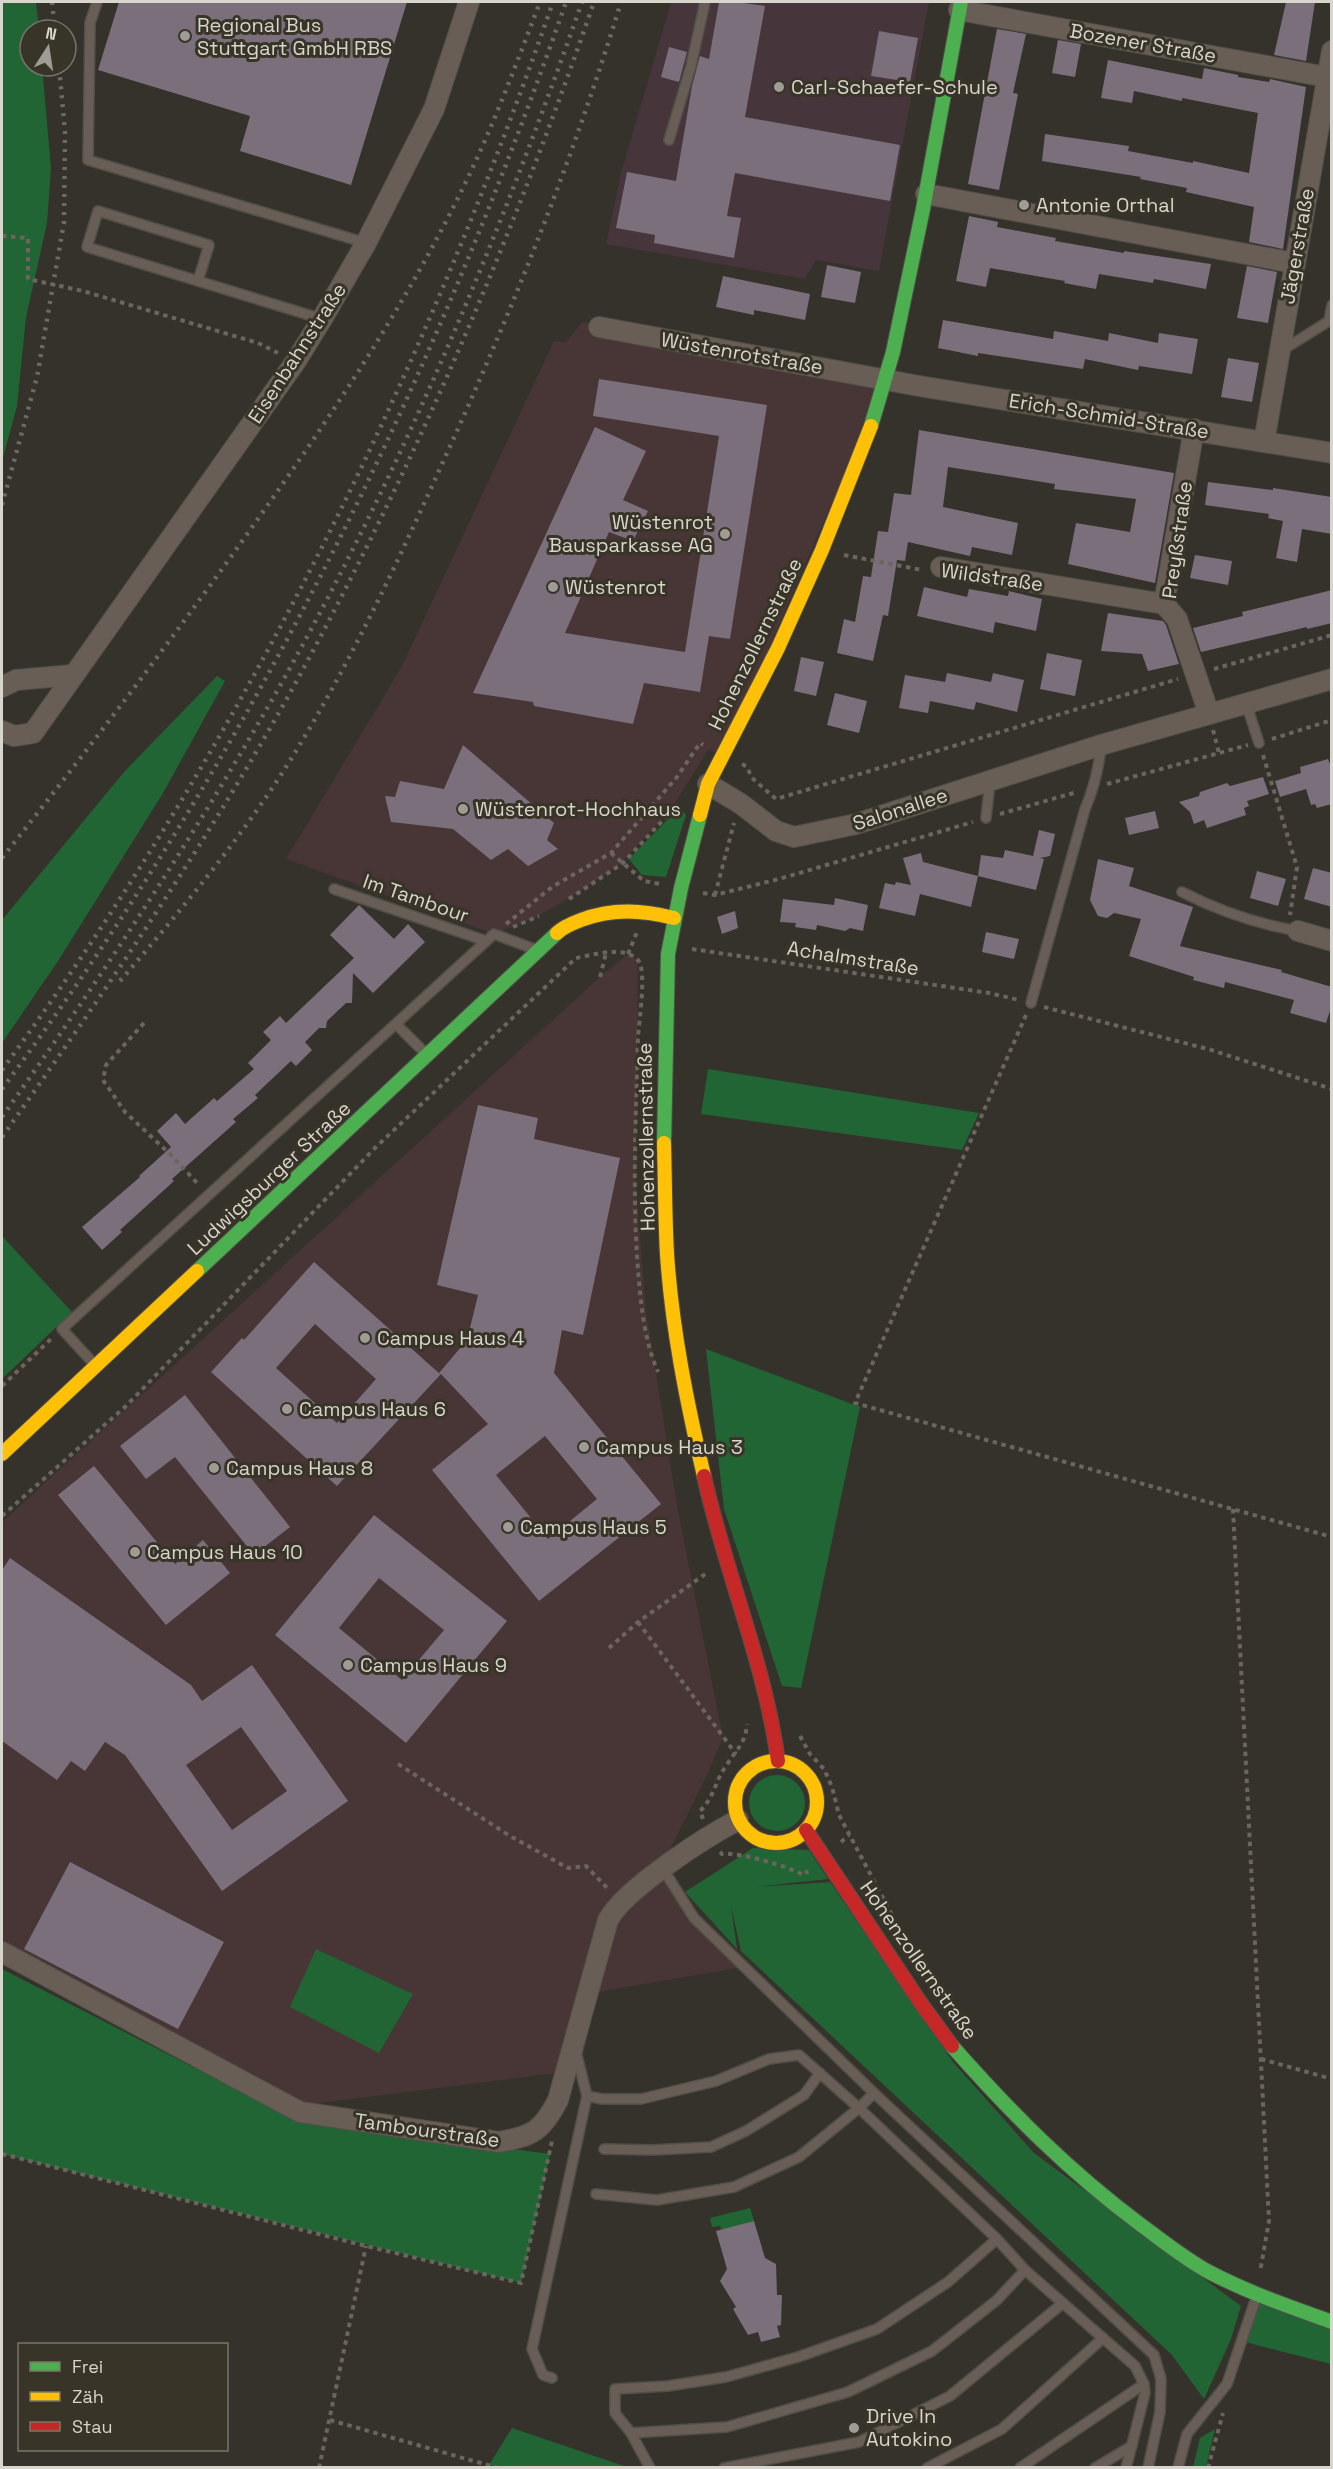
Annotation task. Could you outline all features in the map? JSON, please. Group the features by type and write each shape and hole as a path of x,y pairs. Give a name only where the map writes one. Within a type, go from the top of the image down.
{"main road":[{"name":"Hohenzollernstraße","path":"778,1761 774,1730 759,1668 707,1491 688,1408 673,1314 667,1253 664,1137 669,946 696,826 712,776 778,648 822,550 875,417 886,379 926,194 960,6"},
{"name":"Ludwigsburger Straße","path":"2,1454 429,1056 561,929 584,918 612,910 674,918"},
{"path":"778,1761 791,1764 803,1771 811,1781 816,1793 815,1813 806,1830 789,1841 769,1843 757,1839 746,1831 738,1820 735,1806 736,1792 742,1779 752,1769 764,1763 778,1761"},
{"name":"Hohenzollernstraße","path":"806,1830 949,2042 1003,2104 1093,2189 1144,2228 1208,2271 1257,2296 1332,2322"}],"street":[{"name":"Eisenbahnstraße","path":"3,733 14,736 33,733 296,362 366,243 434,109 469,2"},
{"name":"Bozener Straße","path":"960,6 1327,77"},
{"name":"Jägerstraße","path":"1264,442 1332,51"},
{"path":"926,194 1294,262"},
{"name":"Wüstenrotstraße","path":"599,327 886,379"},
{"name":"Erich-Schmid-Straße","path":"886,379 1332,453"},
{"name":"Preyßstraße","path":"1194,429 1164,604 1177,619 1209,714"},
{"name":"Wildstraße","path":"941,567 1164,604"},
{"path":"2,687 16,680 74,675"},
{"name":"Salonallee","path":"712,776 741,804 776,831 794,837 822,833 1101,745 1332,679"},
{"path":"1298,931 1332,941"},
{"name":"Tambourstraße","path":"2,1952 300,2112 499,2142 525,2138 539,2129 549,2118 558,2100 608,1920 615,1908 711,1834 738,1820"}],"lane":[{"path":"97,2 90,23 88,160 366,243"},
{"path":"669,140 705,2"},
{"path":"198,281 209,245 98,211 87,247 322,319"},
{"path":"1279,352 1329,321 1332,305"},
{"path":"1246,703 1259,742"},
{"path":"1032,1003 1085,809 1100,766 1101,745"},
{"path":"986,818 991,781"},
{"name":"Im Tambour","path":"334,890 486,941"},
{"path":"1182,892 1216,909 1274,927 1298,931"},
{"path":"96,1365 62,1329 494,934 537,950"},
{"path":"396,1024 429,1056"},
{"path":"663,1869 694,1918 874,2093 1154,2355 1161,2379 1160,2401 1148,2468"},
{"path":"552,2378 543,2375 532,2349 587,2096 574,2047"},
{"path":"587,2096 602,2100 641,2099 716,2081 770,2059 799,2055 859,2108 997,2239 1025,2270 1135,2366 1144,2384 1145,2393 1126,2468"},
{"path":"604,2149 653,2150 711,2147 746,2131 804,2095 820,2073"},
{"path":"596,2194 657,2200 734,2187 799,2157 874,2093"},
{"path":"650,2468 631,2433 615,2413 615,2389 726,2377 798,2357 877,2329 948,2282 997,2239"},
{"path":"631,2433 727,2427 848,2392 932,2351 997,2300 1025,2270"},
{"path":"1178,2468 1187,2434 1227,2384 1257,2296"},
{"path":"724,2468 859,2442 950,2396 1063,2303"},
{"path":"927,2468 1002,2429 1103,2338"},
{"path":"1020,2468 1144,2384"},
{"path":"1095,2468 1132,2446"}],"path":[{"path":"2,236 28,238 28,279 83,291 258,343 296,362"},
{"name":"Wildstraße","path":"822,550 920,571 941,567"},
{"path":"752,778 776,800 1332,635"},
{"path":"703,893 715,894 779,879 1332,720"},
{"path":"1259,742 1297,867 1289,913 1298,931"},
{"path":"494,934 552,887 611,853 677,777 700,743 710,749"},
{"path":"562,902 623,863 672,808 681,802"},
{"path":"715,894 730,831 741,804"},
{"path":"611,853 644,881"},
{"path":"535,918 544,913"},
{"name":"Achalmstraße","path":"669,946 989,993 1208,1049 1332,1089"},
{"path":"600,977 606,952"},
{"path":"2,1516 127,1405 376,1147 576,958 606,952 628,954 638,960"},
{"path":"1032,1003 855,1403 1332,1537"},
{"path":"144,1023 106,1065 103,1080 125,1112 209,1195"},
{"path":"2,1386 62,1329"},
{"path":"1233,1509 1269,2220 1260,2274 1251,2269"},
{"path":"609,1648 638,1622 709,1572"},
{"path":"638,1622 736,1754"},
{"path":"849,1835 803,1875 792,1869 734,1853 722,1854 700,1811 713,1796 725,1766 743,1744 747,1731 797,1727 800,1738 810,1754 824,1769 832,1787 839,1815 896,1922"},
{"path":"398,1764 510,1836 568,1868 586,1866 621,1902"},
{"path":"1261,2059 1332,2079"},
{"path":"2,2154 521,2283 547,2169"},
{"path":"319,2468 366,2246"},
{"path":"1208,2468 1224,2411 1227,2384"},
{"path":"330,2420 498,2468"}],"shaded area":[{"name":"Carl-Schaefer-Schule","path":"671,2 929,2 879,271 816,260 805,279 606,244 621,173"},
{"path":"582,322 886,379 722,755 708,750 672,808 619,865 535,918 494,934 286,859 401,668 554,341 565,343"},
{"path":"628,954 638,960 636,1187 646,1311 677,1505 723,1738 660,1870 737,1968 597,1992 580,2070 304,2105 2,1943 2,1522"}],"green space":[{"path":"2,2 36,2 38,18 18,18 18,78 43,78 51,168 47,223 26,317 17,406 2,461"},
{"path":"217,676 225,681 163,793 58,961 2,1043 2,920 124,772"},
{"path":"684,812 686,815 666,877 642,875 629,859 674,813"},
{"path":"708,1069 979,1113 962,1150 701,1114"},
{"path":"2,1236 72,1312 2,1379"},
{"path":"706,1349 860,1407 801,1688 782,1686 724,1509"},
{"path":"777,1775 792,1780 800,1788 805,1803 800,1818 792,1826 777,1831 762,1826 754,1818 749,1803 754,1788 762,1780"},
{"path":"753,1848 809,1850 828,1879 754,1887 830,1882 953,2062 1034,2153 1241,2306 1231,2339 1204,2399 1172,2355 741,1951 731,1906 737,1949 685,1892"},
{"path":"316,1949 413,1994 379,2053 290,2007"},
{"path":"2,1969 298,2121 550,2154 521,2283 2,2154"},
{"path":"750,2208 754,2221 744,2226 721,2230 720,2226 712,2227 710,2218"},
{"path":"1257,2296 1331,2322 1331,2364 1241,2341"},
{"path":"512,2428 627,2467 498,2468 489,2465"},
{"path":"1215,2429 1206,2467 1193,2467 1200,2438"}],"building":[{"path":"119,2 407,2 351,185 240,151 250,116 98,70"},
{"path":"719,2 765,6 745,117 900,145 890,201 735,173 727,216 741,218 734,258 654,243 655,235 616,228 627,172 676,181 692,86 700,56 709,59"},
{"path":"1286,2 1315,2 1306,61 1274,55"},
{"path":"997,29 1026,34 1013,93 1018,94 999,190 968,184"},
{"path":"879,31 918,38 910,82 871,76"},
{"path":"1058,40 1081,44 1075,77 1052,73"},
{"path":"669,47 687,52 679,82 661,77"},
{"path":"1108,60 1202,79 1204,68 1238,75 1238,77 1269,82 1270,79 1306,87 1283,249 1249,242 1254,207 1186,192 1187,188 1140,179 1141,177 1042,161 1045,134 1129,146 1128,151 1249,173 1258,113 1134,91 1132,103 1101,98"},
{"path":"969,216 998,222 997,227 1056,238 1055,241 1124,253 1124,251 1211,264 1206,289 1154,279 1153,283 1099,274 1096,289 1064,283 1065,281 990,268 986,287 956,281"},
{"path":"827,265 861,272 855,303 821,297"},
{"path":"1247,266 1277,272 1268,323 1237,318"},
{"path":"723,276 810,294 805,320 754,310 754,315 716,307"},
{"path":"943,320 1053,339 1054,331 1108,341 1109,333 1158,343 1159,333 1198,339 1192,374 1139,366 1138,370 1085,359 1083,369 978,353 978,356 938,348"},
{"path":"1228,358 1259,363 1252,402 1221,397"},
{"name":"Wüstenrot","path":"599,379 767,405 730,639 709,636 700,692 644,683 633,724 534,706 533,702 473,693 595,427 646,451 623,500 648,511 633,541 609,532 565,633 685,652 719,436 593,416"},
{"path":"919,430 1174,473 1155,583 1068,564 1076,523 1130,532 1136,499 1054,489 1055,484 948,467 943,507 1018,523 1012,555 972,547 970,556 908,542 905,561 897,560 888,616 883,615 873,661 837,653 844,619 855,622 863,576 871,577 878,531 888,532 894,493 911,495"},
{"path":"1208,482 1273,490 1273,488 1332,497 1332,534 1302,529 1297,562 1276,558 1283,521 1268,518 1269,514 1205,505"},
{"path":"1195,555 1232,561 1228,585 1190,578"},
{"path":"924,587 967,597 969,589 1008,596 1009,591 1042,599 1036,631 995,622 993,633 917,616"},
{"path":"1332,590 1332,623 1201,652 1193,628 1243,616 1242,612"},
{"path":"1108,613 1163,621 1179,664 1148,671 1142,654 1101,651"},
{"path":"1047,653 1082,660 1075,696 1040,689"},
{"path":"801,657 824,662 816,696 794,691"},
{"path":"947,673 991,682 993,673 1024,680 1017,712 976,702 974,710 930,701 928,713 899,708 905,675 945,682"},
{"path":"835,693 867,701 859,733 827,725"},
{"name":"Wüstenrot-Hochhaus","path":"463,745 554,823 547,840 558,849 528,866 508,849 491,860 453,829 391,822 385,796 395,797 400,781 444,789"},
{"path":"1328,759 1332,769 1332,804 1317,808 1315,804 1311,805 1306,789 1280,797 1275,781 1301,773 1300,767"},
{"path":"1263,777 1269,794 1247,801 1249,806 1244,808 1246,815 1207,828 1204,820 1194,824 1190,812 1179,802 1227,783 1230,786"},
{"path":"1155,811 1159,828 1129,835 1125,818"},
{"path":"1039,830 1055,834 1050,856 1040,858 1044,859 1036,890 978,876 981,855 1003,858 1005,850 1033,856"},
{"path":"921,853 923,862 978,876 971,907 920,894 915,916 879,908 885,883 895,885 896,882 911,885 903,858"},
{"path":"1098,859 1134,868 1129,886 1193,907 1180,946 1282,970 1281,972 1332,987 1332,1005 1326,1023 1290,1013 1294,1000 1225,982 1224,988 1193,980 1194,977 1129,956 1141,919 1114,913 1107,918 1098,916 1090,900"},
{"path":"1313,868 1332,873 1332,907 1304,899"},
{"path":"1257,871 1286,879 1278,906 1250,898"},
{"path":"835,898 868,905 863,931 850,928 845,931 817,925 816,930 795,927 796,923 780,922 783,899 834,905"},
{"path":"359,905 394,939 408,924 425,942 373,993 353,973 352,1003 346,1003 327,1021 326,1028 319,1028 305,1042 312,1050 296,1066 291,1061 255,1095 258,1098 233,1119 236,1122 172,1179 174,1181 120,1230 122,1232 102,1250 82,1227 171,1147 157,1131 176,1113 185,1124 214,1098 217,1101 254,1069 248,1063 271,1040 263,1032 280,1016 286,1023 354,958 330,935"},
{"path":"735,911 738,928 722,934 717,917"},
{"path":"986,932 1019,939 1014,959 982,952"},
{"path":"478,1105 538,1118 534,1139 620,1158 583,1335 562,1330 554,1373 661,1504 539,1601 432,1470 488,1424 441,1374 337,1486 211,1372 242,1338 244,1340 314,1262 440,1374 467,1340 478,1295 437,1285","holes":["315,1324 376,1379 337,1423 276,1368","545,1436 597,1499 548,1539 496,1475"]},
{"name":"Campus Haus 8","path":"185,1395 290,1527 254,1555 175,1457 146,1479 120,1446"},
{"name":"Campus Haus 10","path":"94,1466 175,1564 203,1540 230,1573 166,1625 58,1495"},
{"path":"374,1515 507,1621 406,1743 275,1635","holes":["379,1578 444,1630 402,1680 339,1628"]},
{"path":"10,1558 191,1685 202,1701 252,1665 348,1801 222,1891 125,1755 105,1742 85,1771 71,1761 57,1780 2,1741 2,1570","holes":["241,1727 287,1791 232,1830 186,1765"]},
{"path":"70,1862 224,1942 178,2029 24,1949"},
{"path":"754,2221 765,2258 776,2264 777,2295 782,2295 781,2325 777,2326 780,2337 761,2342 758,2332 748,2335 733,2309 736,2307 720,2281 727,2269 716,2231"}],"railway":[{"path":"52,2 54,18"},
{"path":"2,858 133,689 229,560 347,389 426,258 473,167 500,106 540,2"},
{"path":"2,1070 89,946 170,819 246,689 317,556 383,421 445,283 501,143 553,2"},
{"path":"2,1089 91,963 174,834 253,702 325,567 393,429 455,289 513,146 566,2"},
{"path":"2,1117 110,960 179,854 277,691 322,608 365,524 445,353 517,179 582,2"},
{"path":"2,1137 78,1029 188,863 257,750 335,610 457,354 529,179 594,2"},
{"path":"120,981 190,898 256,812 296,751 357,642 430,491 519,286 563,174 621,2"},
{"path":"2,505 37,377 64,222 65,132 60,78"}],"traffic: fast":[{"path":"871,426 893,352 923,209 961,2"},
{"path":"664,1143 668,954 681,888 700,815"},
{"path":"197,1271 557,933"},
{"path":"952,2046 996,2095 1066,2163 1115,2205 1174,2250 1209,2272 1239,2287 1332,2322"}],"traffic: slow":[{"path":"700,815 708,784 778,648 822,550 871,426"},
{"path":"557,933 581,920 616,912 650,913 674,918"},
{"path":"664,1143 667,1254 672,1310 686,1393 704,1476"},
{"path":"2,1454 197,1271"},
{"path":"776,1761 792,1764 805,1773 814,1786 817,1802 814,1818 805,1831 792,1840 776,1843 760,1840 747,1831 738,1818 735,1802 738,1786 747,1773 760,1764 776,1761"}],"traffic: jam":[{"path":"704,1476 764,1689 778,1761"},
{"path":"806,1830 920,2002 952,2046"}],"place":[{"name":"Regional Bus Stuttgart GmbH RBS","path":"185,36"},
{"name":"Carl-Schaefer-Schule","path":"779,87"},
{"name":"Antonie Orthal","path":"1024,205"},
{"name":"Wüstenrot Bausparkasse AG","path":"725,534"},
{"name":"Wüstenrot","path":"553,587"},
{"name":"Wüstenrot-Hochhaus","path":"463,809"},
{"name":"Campus Haus 4","path":"365,1338"},
{"name":"Campus Haus 6","path":"287,1409"},
{"name":"Campus Haus 3","path":"584,1447"},
{"name":"Campus Haus 8","path":"214,1468"},
{"name":"Campus Haus 5","path":"508,1527"},
{"name":"Campus Haus 10","path":"135,1552"},
{"name":"Campus Haus 9","path":"348,1665"},
{"name":"Drive In Autokino","path":"854,2428"}]}
